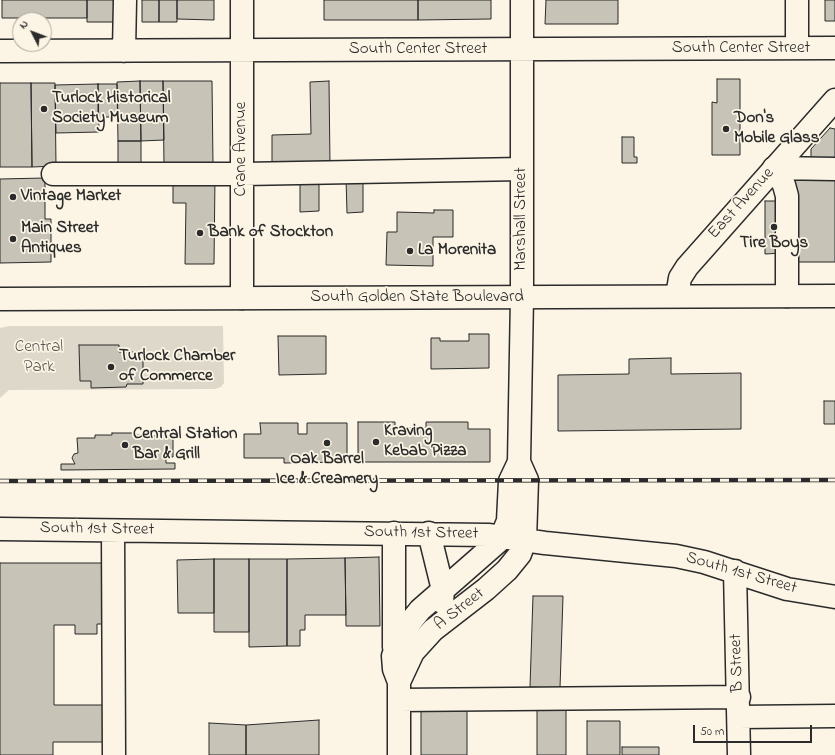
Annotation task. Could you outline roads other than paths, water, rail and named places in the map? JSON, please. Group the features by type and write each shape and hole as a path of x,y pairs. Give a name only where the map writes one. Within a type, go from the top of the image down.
{"street":[{"path":"124,51 125,0"},
{"name":"Crane Avenue","path":"242,0 242,298"},
{"name":"Marshall Street","path":"502,536 508,521 510,481 519,462 522,297 522,0"},
{"path":"797,0 797,48"},
{"name":"South Center Street","path":"0,51 835,48"},
{"name":"East Avenue","path":"677,296 680,278 687,267 835,100"},
{"path":"774,168 835,169"},
{"path":"774,168 784,185 787,196 787,296"},
{"path":"53,174 243,174 522,169"},
{"name":"South Golden State Boulevard","path":"0,299 835,296"},
{"name":"Marshall Street","path":"519,462 527,480 525,540"},
{"name":"South 1st Street","path":"0,529 429,533 502,536 525,540 676,556 704,562 787,589 835,597"},
{"path":"113,530 114,755"},
{"path":"394,533 401,655"},
{"path":"429,533 443,590"},
{"name":"A Street","path":"401,655 403,631 414,616 488,552 502,536"},
{"name":"A Street","path":"399,755 399,691 393,662 401,655 418,645 433,630 486,589 507,570 520,554 525,540"},
{"name":"B Street","path":"735,572 739,755"},
{"path":"399,691 739,707 835,716"}],"railway":[{"path":"0,481 835,480"}],"place":[{"name":"Turlock Historical Society Museum","path":"44,109"},
{"name":"Don's Mobile Glass","path":"726,129"},
{"name":"Vintage Market","path":"13,197"},
{"name":"Tire Boys","path":"774,227"},
{"name":"Bank of Stockton","path":"200,233"},
{"name":"Main Street Antiques","path":"13,239"},
{"name":"La Morenita","path":"410,251"},
{"name":"Turlock Chamber of Commerce","path":"111,367"},
{"name":"Kraving Kebab Pizza","path":"376,442"},
{"name":"Oak Barrel Ice & Creamery","path":"327,443"},
{"name":"Central Station Bar & Grill","path":"125,445"}],"park label":[{"name":"Central Park","path":"39,358"}]}
